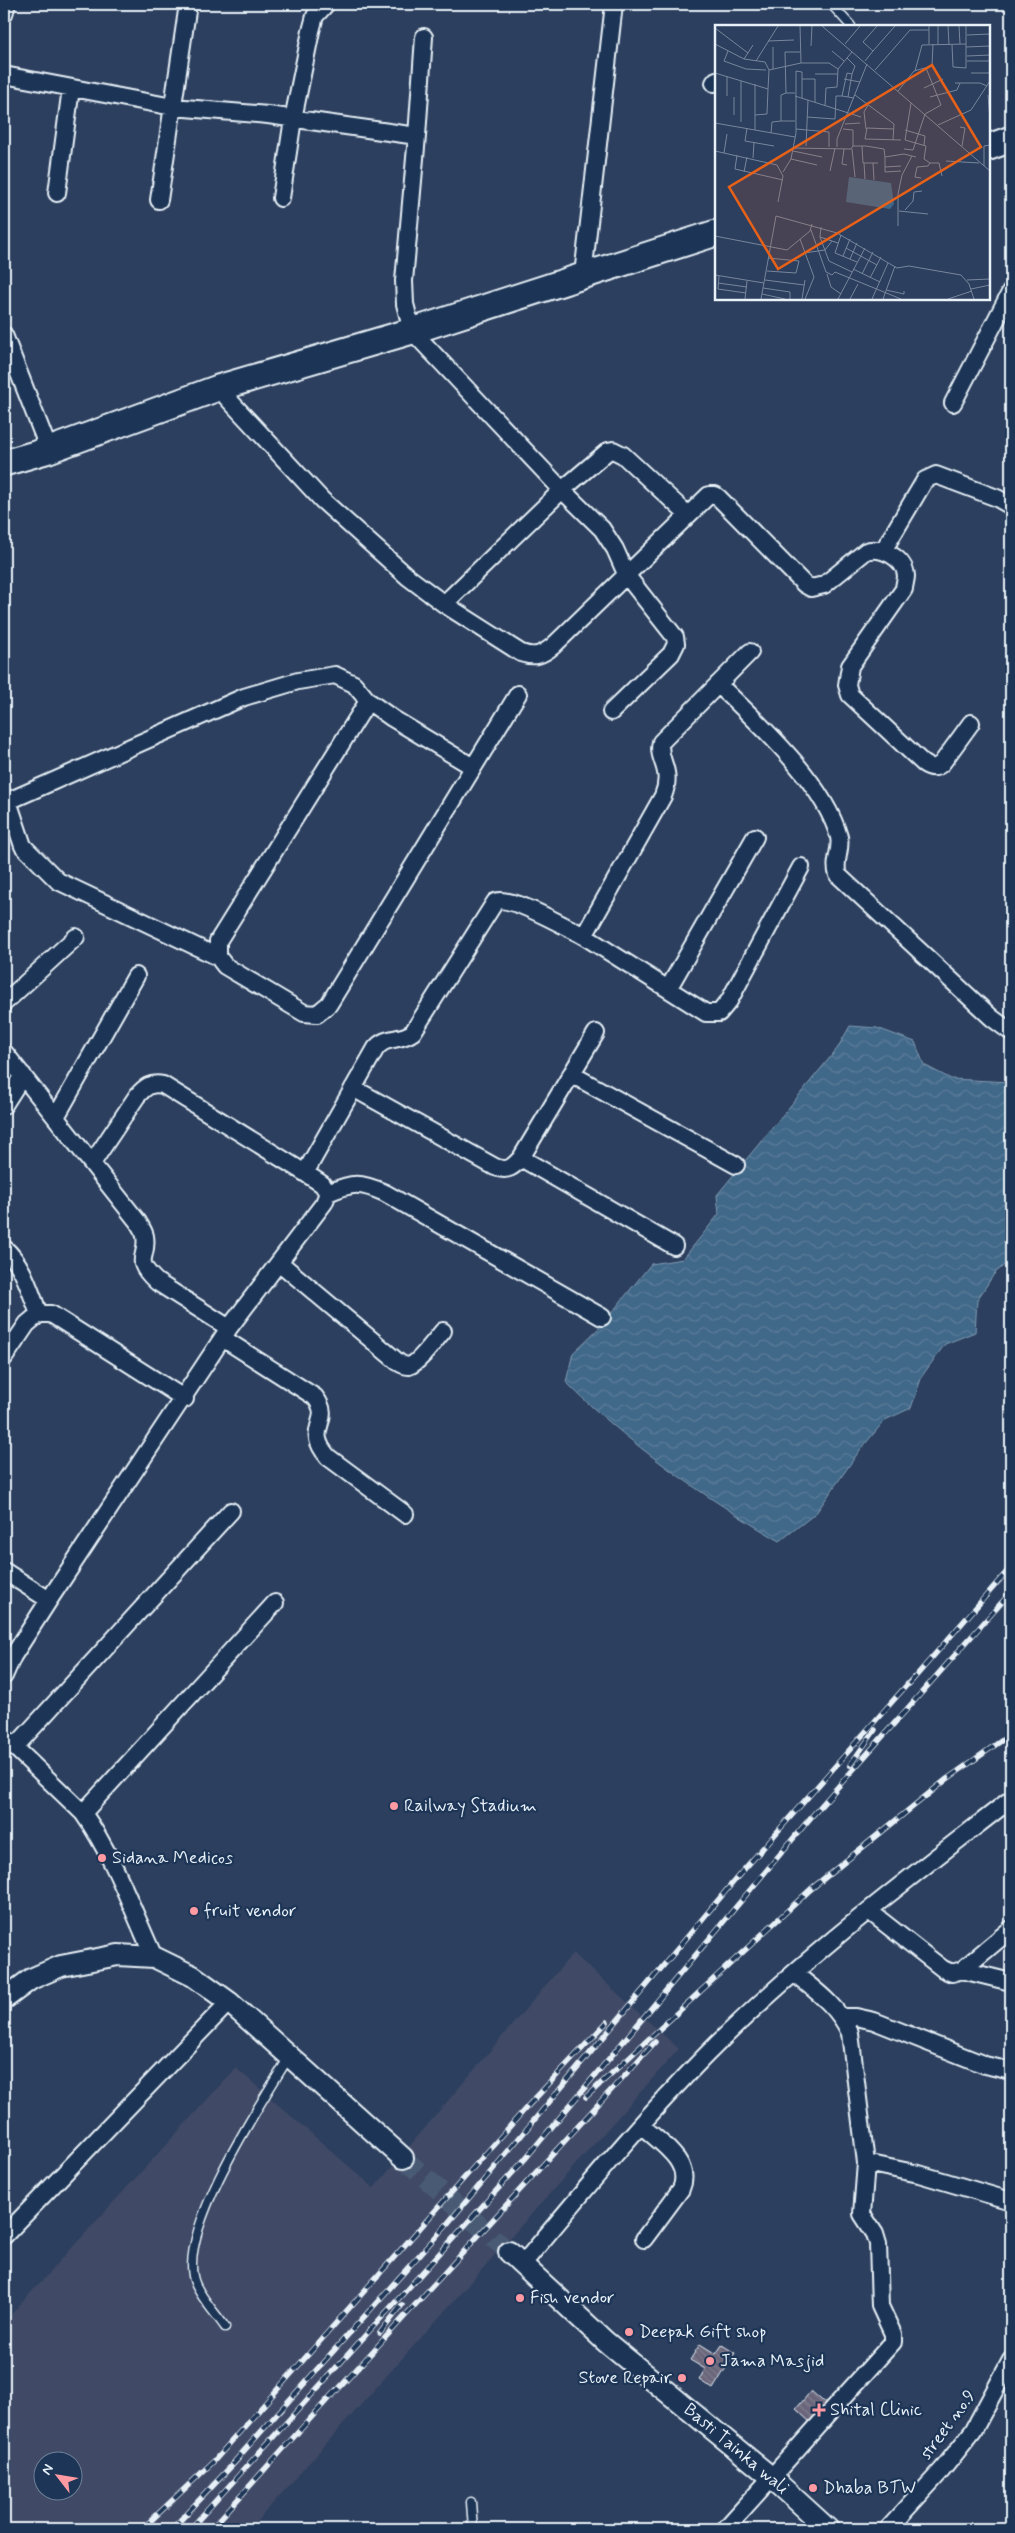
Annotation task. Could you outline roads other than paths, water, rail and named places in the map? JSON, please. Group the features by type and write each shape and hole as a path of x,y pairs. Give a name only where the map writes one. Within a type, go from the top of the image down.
{"main road":[{"path":"990,146 1011,139"},
{"path":"4,463 49,450 218,388 412,331 715,233"}],"street":[{"path":"4,14 7,4"},
{"path":"159,200 188,4"},
{"path":"281,198 293,119 315,16 326,4"},
{"path":"584,275 614,4"},
{"path":"424,37 404,282 405,304 412,331 562,490 602,529 615,549 627,576 675,637 676,644 671,654 611,712"},
{"path":"4,75 174,108 293,119 417,136"},
{"path":"57,193 72,88"},
{"path":"953,403 1011,292"},
{"path":"4,335 49,450"},
{"path":"218,388 322,500 408,577 444,604 521,653 532,657 553,646 627,576 704,498 715,495 804,584 811,588 824,584 866,551 874,548 883,551 896,558 902,567 906,576 904,589 850,666 847,680 850,695 923,763 932,767 938,767 942,763 971,723"},
{"path":"444,604 562,490 604,454 613,450 623,456 688,515"},
{"path":"883,551 925,480 930,476 936,476 984,493 1011,506"},
{"path":"584,936 664,796 668,778 660,750 662,742 750,652"},
{"path":"473,767 368,701 354,684 335,674 244,697 6,802 23,846 58,882 218,957 225,966 304,1013 317,1014 329,1004 518,694"},
{"path":"718,684 781,745 818,796 839,838 840,852 836,868 838,875 992,1018 1011,1032"},
{"path":"218,957 218,941 368,701"},
{"path":"668,989 754,837"},
{"path":"305,1174 381,1042 388,1038 405,1038 413,1032 495,902 502,899 513,902 584,936 706,1013 719,1013 729,1001 801,867"},
{"path":"4,1003 76,937"},
{"path":"56,1117 136,976"},
{"path":"353,1088 495,1167 503,1170 511,1169 521,1158 596,1033"},
{"path":"4,1052 93,1162 138,1222 145,1236 142,1263 148,1274 315,1397 322,1406 322,1414 316,1436 319,1446 328,1457 405,1514"},
{"path":"571,1074 736,1165"},
{"path":"4,1105 23,1075"},
{"path":"93,1162 137,1096 146,1086 155,1083 163,1086 322,1184 328,1193"},
{"path":"521,1158 674,1246"},
{"path":"4,1676 13,1656 49,1600 185,1399 227,1333 324,1203 328,1193 347,1185 364,1184 386,1194 602,1317"},
{"path":"4,1248 12,1256 27,1283 38,1314"},
{"path":"280,1263 405,1366 411,1366 417,1362 443,1331"},
{"path":"4,1358 27,1324 38,1314 51,1314 185,1399"},
{"path":"154,1957 108,1854 83,1813 9,1742 231,1511"},
{"path":"4,1571 49,1600"},
{"path":"83,1813 275,1603"},
{"path":"515,2258 707,2054 794,1973 868,1911 1011,1799"},
{"path":"868,1911 943,1970 952,1973 962,1970 1011,1929"},
{"path":"4,1999 31,1979 61,1966 118,1955 154,1957 193,1976 229,2002 403,2158"},
{"path":"962,1970 1011,1982"},
{"path":"726,2529 892,2342 893,2334 880,2306 878,2244 875,2234 862,2214 866,2163 850,2033 843,2017 832,2005 794,1973"},
{"path":"4,2236 229,2002"},
{"path":"843,2017 856,2016 874,2021 985,2065 1011,2072"},
{"path":"641,2125 679,2160 684,2170 685,2180 681,2189 644,2239"},
{"path":"866,2163 919,2174 1011,2201"},
{"name":"Basti Tainka wali","path":"515,2258 606,2342 771,2477 828,2529"},
{"name":"street no.9","path":"888,2529 942,2470 972,2431 1011,2360"}],"lane":[{"path":"831,4 850,25"},
{"path":"225,2327 195,2282 192,2254 201,2221 220,2178 250,2121 290,2056"},
{"path":"471,2502 473,2529"}],"water":[{"path":"850,1026 877,1028 915,1042 924,1065 951,1079 1011,1082 1011,1259 994,1274 977,1300 975,1332 945,1344 922,1376 911,1408 885,1420 860,1450 816,1513 780,1541 695,1488 641,1448 566,1382 573,1353 601,1326 651,1264 683,1259 719,1214 717,1195 837,1049"}],"tunnel":[{"path":"403,2158 509,2252"}],"railway":[{"path":"909,1684 1011,1567"},
{"path":"190,2529 525,2159 812,1816 1011,1592"},
{"path":"234,2462 448,2223 740,1874 913,1678"},
{"path":"850,1765 875,1730"},
{"path":"586,2097 811,1889 947,1779 1011,1734"},
{"path":"142,2529 214,2461 526,2108 607,2022"},
{"path":"332,2396 655,2042"},
{"path":"380,2333 402,2305"},
{"path":"211,2529 336,2390"},
{"path":"172,2529 238,2459"}],"place":[{"name":"Railway Stadium","path":"394,1806"},
{"name":"Sidana Medicos","path":"102,1858"},
{"name":"fruit vendor","path":"194,1911"},
{"name":"Fish vendor","path":"520,2298"},
{"name":"Deepak Gift shop","path":"629,2332"},
{"name":"Jama Masjid","path":"710,2361"},
{"name":"Stove Repair","path":"682,2378"},
{"name":"Shital Clinic","path":"819,2410"},
{"name":"Dhaba BTW","path":"813,2488"}]}
